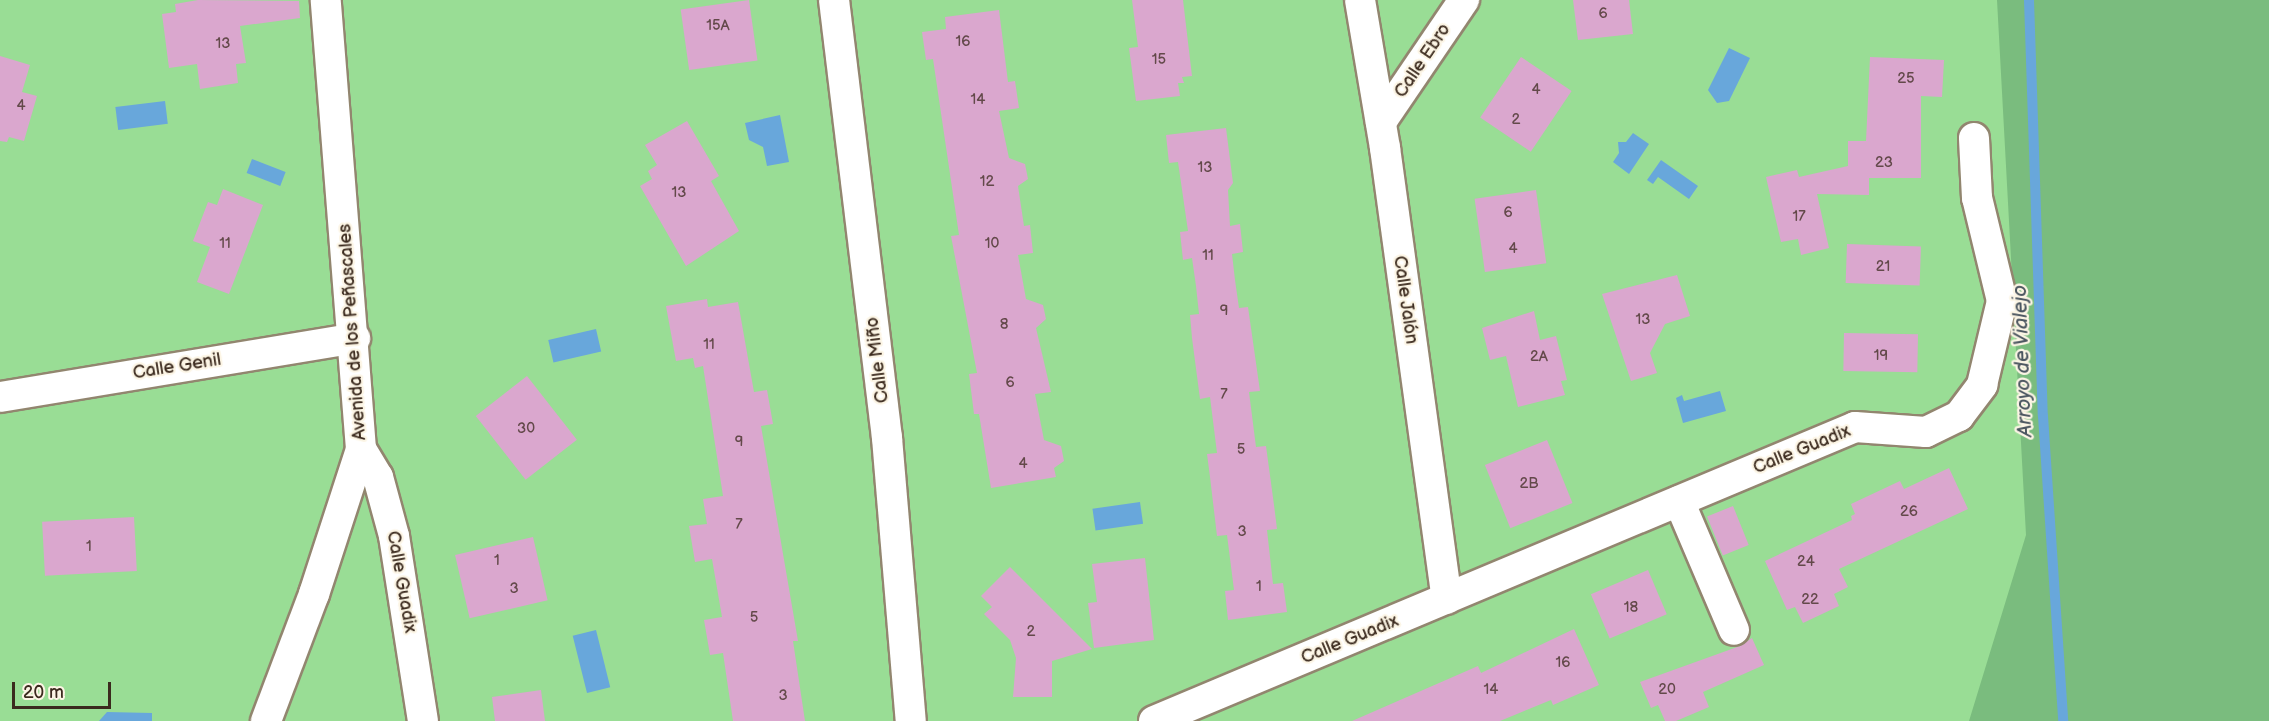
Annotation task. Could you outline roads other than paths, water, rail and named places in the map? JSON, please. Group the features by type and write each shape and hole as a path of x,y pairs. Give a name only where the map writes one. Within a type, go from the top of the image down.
{"street":[{"name":"Avenida de los Peñascales","path":"266,721 314,594 361,449 355,338 326,0"},
{"name":"Calle Miño","path":"834,0 887,438 911,721"},
{"name":"Calle Jalón","path":"1360,0 1382,122 1447,599"},
{"name":"Calle Ebro","path":"1382,122 1464,0"},
{"name":"Calle Guadix","path":"1154,721 1855,427 1926,432 1959,417 1982,385 2002,301 1977,198 1974,138"},
{"name":"Calle Genil","path":"0,397 355,338"},
{"name":"Calle Guadix","path":"361,449 378,477 394,536 423,721"},
{"path":"1679,501 1734,630"}],"water":[{"path":"1729,48 1750,58 1729,101 1717,103 1708,90"},
{"path":"165,101 168,124 118,130 115,107"},
{"path":"780,115 789,162 767,166 763,147 749,140 745,123"},
{"path":"1633,133 1649,144 1629,174 1613,162 1619,153 1618,142 1626,142"},
{"path":"252,159 286,172 280,186 247,173"},
{"path":"1661,160 1698,186 1689,199 1658,177 1653,184 1647,180"},
{"path":"596,329 601,351 553,362 548,340"},
{"path":"1720,391 1726,411 1683,423 1676,398 1682,395 1684,401"},
{"path":"1140,502 1143,524 1096,530 1092,509"},
{"path":"596,630 610,687 587,693 573,636"},
{"path":"107,712 152,713 152,721 99,721"}],"waterway":[{"name":"Arroyo de Vialejo","path":"2029,0 2043,416 2063,721"}]}
